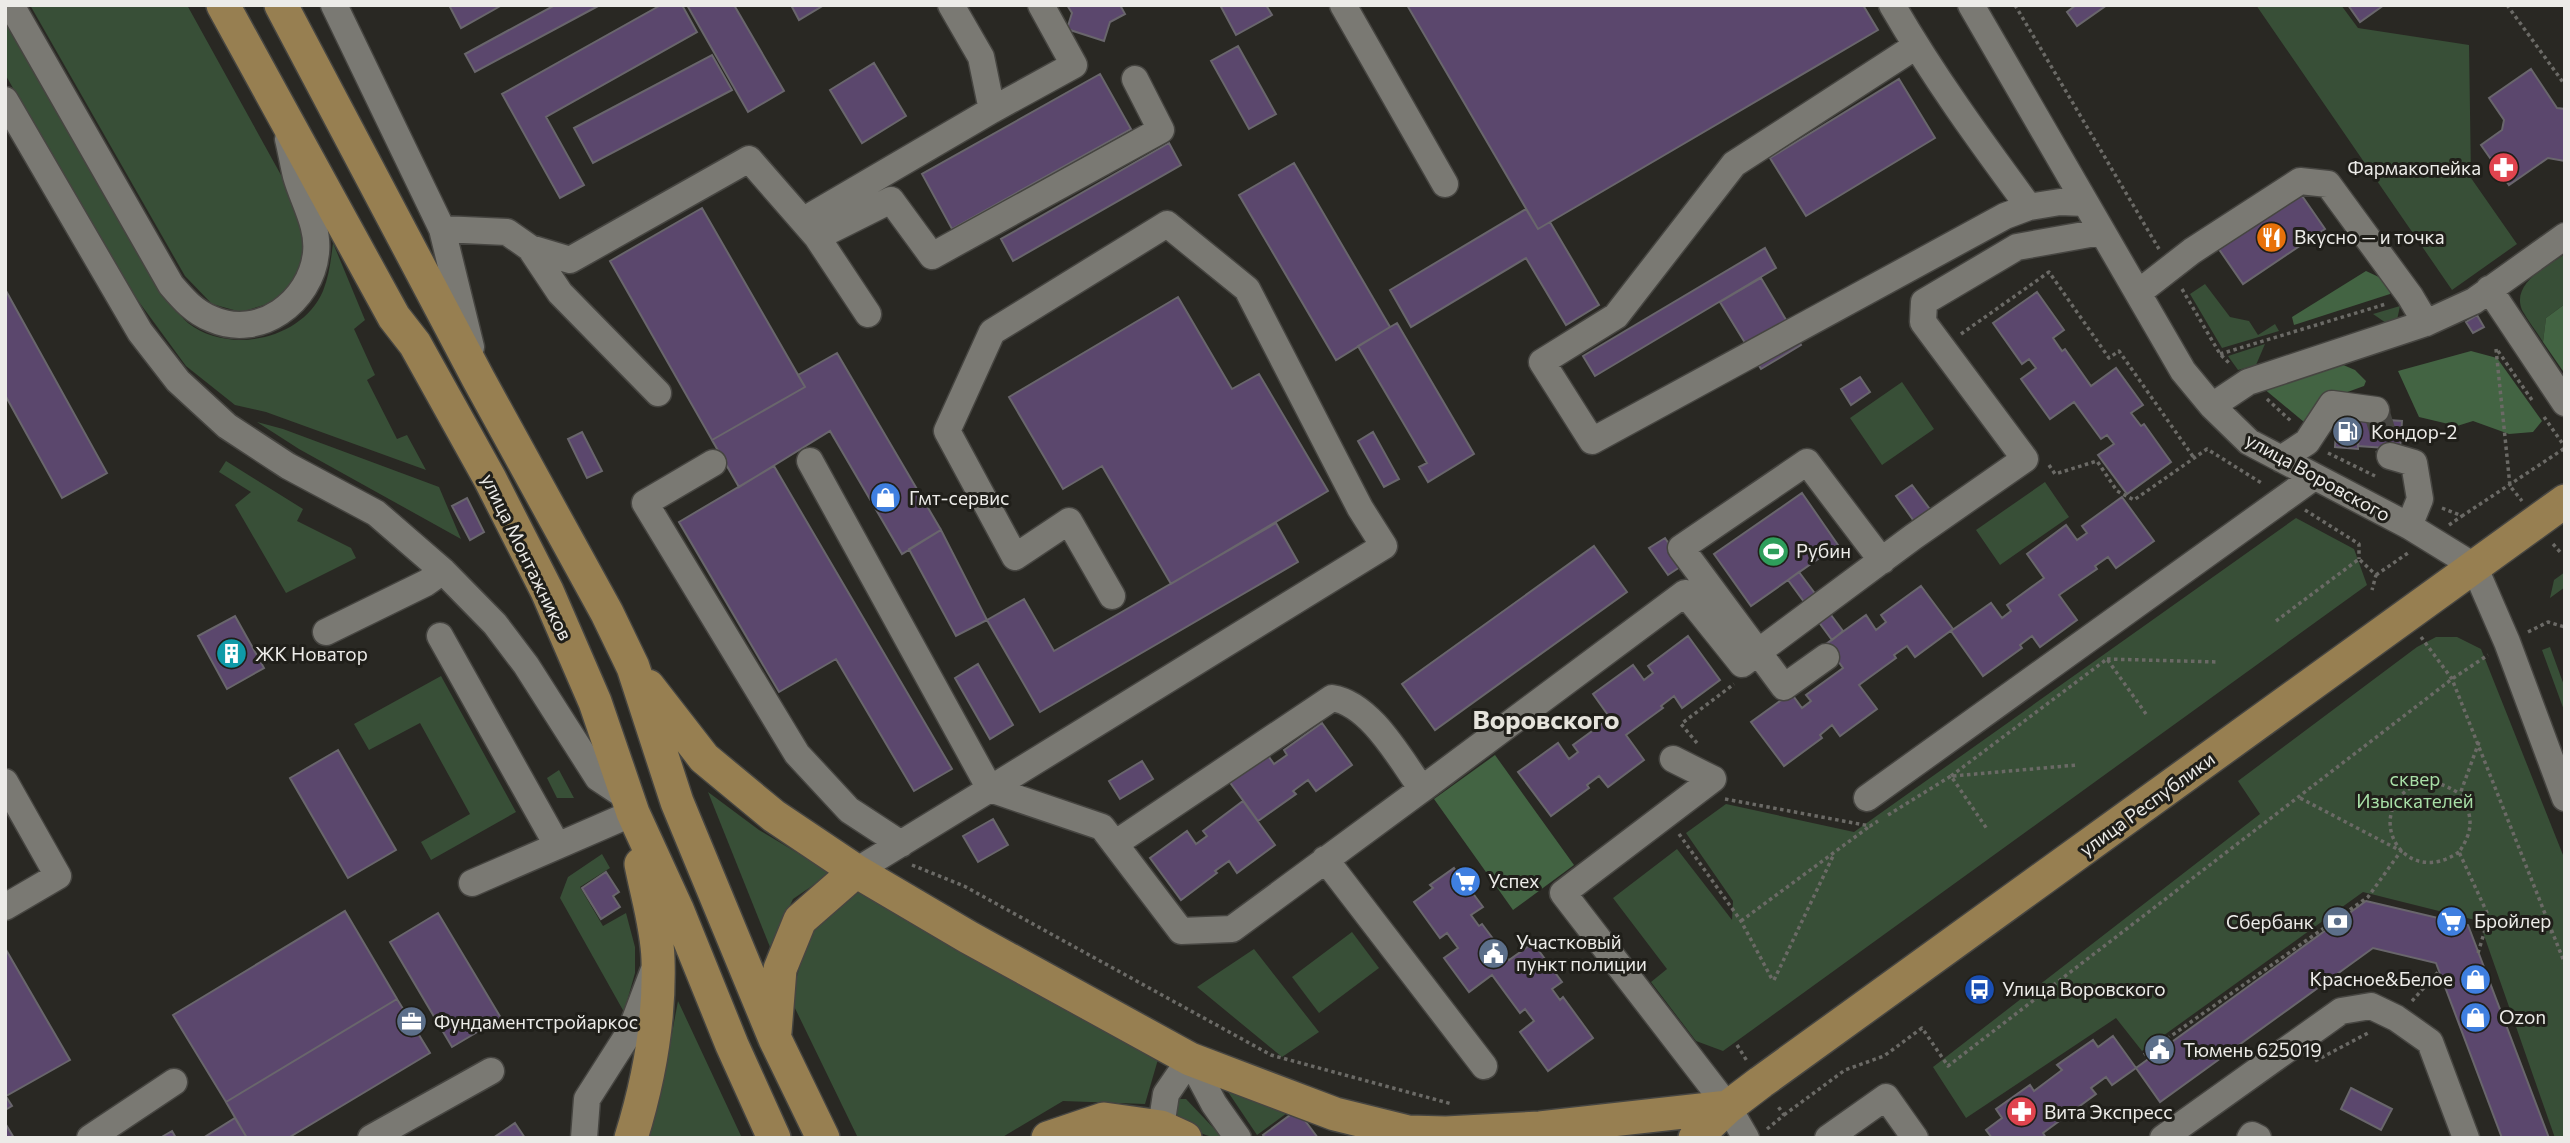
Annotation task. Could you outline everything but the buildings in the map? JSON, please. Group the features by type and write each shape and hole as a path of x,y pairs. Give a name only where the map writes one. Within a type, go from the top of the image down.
{"main road":[{"name":"улица Монтажников","path":"223,5 266,88 394,317 415,344 490,479 547,591 595,702 630,805 774,1138"},
{"name":"улица Монтажников","path":"281,5 479,380 607,613 633,667 677,802 775,1039 823,1138"},
{"name":"улица Республики","path":"1695,1138 1728,1107 2407,618 2565,501"},
{"path":"633,667 704,758 774,816 856,871 968,937 1191,1059 1335,1115 1406,1135 1540,1128 1728,1107"},
{"path":"630,805 658,958 655,1034 643,1100 631,1138"},
{"path":"775,1039 780,969 800,920 856,871"},
{"name":"улица Республики","path":"1662,1138 1728,1107"},
{"path":"1048,1138 1105,1128 1173,1132"}],"street":[{"path":"11,5 171,285 191,307 213,320 232,324 258,324 279,314 299,296 313,271 317,251 315,228 296,177 284,120"},
{"path":"334,5 442,229 479,380"},
{"path":"951,5 981,57 992,110"},
{"path":"810,228 992,110 1074,65 1041,5"},
{"path":"1343,5 1445,184"},
{"path":"1892,5 1916,46 2029,207"},
{"name":"улица Воровского","path":"1971,5 2183,371 2212,406 2249,442 2409,526 2474,566"},
{"path":"1916,46 1734,164 1616,316 1542,362 1592,441 2004,216 2029,207 2060,202 2085,203"},
{"path":"810,228 891,200 932,256 1161,130 1135,79"},
{"path":"5,100 140,332 178,381 227,426 288,466 376,513 443,571 495,624 526,665 598,778 630,805 557,845 472,883"},
{"path":"442,229 507,232 530,248 570,260 749,159 810,228 868,314"},
{"path":"2138,293 2171,270 2192,251 2300,181 2328,184 2410,296 2426,323"},
{"path":"856,871 1384,546 1360,508 1247,289 1167,224 992,332 947,431 1015,557 1069,521 1112,596"},
{"path":"810,461 990,789 1102,827 1181,931 1232,929 1685,593 1742,664 2025,459 1923,322 1924,302 2017,247 2101,232"},
{"path":"2212,406 2248,382 2426,323 2474,301 2565,236"},
{"path":"530,248 560,293 658,393"},
{"path":"2489,289 2565,403"},
{"path":"2281,459 2306,442 2332,404 2376,410"},
{"path":"2390,456 2414,463 2420,499 2409,526"},
{"path":"1826,657 1784,687 1681,548 1807,462 1882,561"},
{"path":"713,463 645,503 797,754 849,810 893,849"},
{"path":"1867,798 2314,477"},
{"path":"2474,566 2562,782"},
{"path":"326,632 426,583 443,571"},
{"path":"440,636 557,845"},
{"path":"1116,843 1332,698 1342,699 1366,714 1422,789"},
{"path":"1673,759 1713,779 1563,893 1728,1107 1746,1138"},
{"path":"5,782 58,876 5,907"},
{"path":"1325,859 1484,1066"},
{"path":"584,1138 587,1099 631,1030 658,958"},
{"path":"2163,1138 2341,1011 2371,1006 2396,1018 2430,1042 2466,1138"},
{"path":"1173,1132 1166,1094 1191,1059 1214,1104 1238,1138"},
{"path":"371,1138 491,1071"},
{"path":"90,1138 174,1082"},
{"path":"1828,1138 1886,1097 1915,1138"},
{"path":"2250,1138 2252,1135 2258,1138"}],"path":[{"path":"2014,5 2220,354 2299,428 2306,442 2420,499 2462,516 2565,448"},
{"path":"2507,5 2565,85"},
{"path":"1958,337 2049,272 2109,358 2119,351 2194,458"},
{"path":"2220,354 2410,296"},
{"path":"2496,349 2510,486"},
{"path":"2044,459 2055,474 2097,461 2118,491 2134,500"},
{"path":"2276,621 2359,559 2376,575 2372,590"},
{"path":"2407,618 2452,679 2565,964"},
{"path":"1784,1115 1845,1070 1884,1056 1922,1028 1948,1066 2452,679 2507,642 2548,622 2565,627"},
{"path":"2107,659 2146,714"},
{"path":"1741,921 1870,826 1951,776 2107,659 2218,662"},
{"path":"2460,794 2479,742"},
{"path":"1951,776 2077,765"},
{"path":"1951,776 1987,829"},
{"path":"2298,797 2414,860 2430,864 2445,861 2459,852 2468,839 2471,824 2469,808 2460,794 2447,785 2431,782 2415,785 2402,793 2393,806 2389,822 2392,838 2401,851"},
{"path":"1723,798 1870,826"},
{"path":"1688,827 1679,834 1741,921 1773,981 1835,852"},
{"path":"893,849 1271,1055 1455,1104"},
{"path":"2144,1055 2368,897 2401,851"},
{"path":"2459,852 2489,917 2478,953"},
{"path":"2489,917 2552,932"}],"green space":[{"path":"30,5 187,5 297,204 305,243 298,279 274,302 241,312 212,304 185,276"},
{"path":"2256,5 2341,5 2358,28 2469,45 2471,178 2517,244 2452,290"},
{"path":"5,21 170,303 188,323 205,333 243,340 282,331 313,308 323,291 333,243 365,320 354,329 375,375 367,380 397,439 407,435 426,470 266,412 235,405 186,366 117,272 5,74"},
{"path":"2565,254 2565,304 2546,318 2543,342 2522,310 2522,292 2533,277"},
{"path":"2366,271 2381,278 2392,288 2390,294 2294,325 2292,317"},
{"path":"2205,284 2230,317 2249,321 2258,335 2275,324 2279,331 2222,348 2190,294"},
{"path":"2565,304 2565,374 2543,342 2546,318"},
{"path":"2400,306 2397,320 2389,325 2373,314"},
{"path":"2265,344 2256,365 2238,370 2228,356"},
{"path":"2471,351 2497,358 2542,421 2533,432 2509,434 2473,421 2457,426 2419,417 2398,371"},
{"path":"2341,364 2355,370 2366,381 2364,386 2331,398 2304,422 2263,388"},
{"path":"1902,382 1934,429 1882,465 1850,418"},
{"path":"257,422 283,429 439,487 461,539 299,449"},
{"path":"226,461 303,509 297,521 351,548 356,558 286,593 235,505 251,492 219,472"},
{"path":"2045,482 2069,517 2000,565 1976,530"},
{"path":"2296,518 2354,549 2367,585 1723,1051 1696,1041 1651,982 1667,969 1613,898 1677,849 1732,920 1733,901 1686,833 1726,804 1854,832"},
{"path":"2565,572 2565,587 2550,598 2554,580"},
{"name":"сквер Изыскателей","path":"2436,637 2457,637 2481,649 2565,860 2565,1138 2555,1138 2479,921 2363,892 2142,1051 2116,1018 1966,1118 1933,1067 2260,814 2238,781 2417,647"},
{"path":"2550,647 2565,688 2565,713 2542,650"},
{"path":"441,676 516,812 431,860 421,842 470,814 420,723 369,750 354,724"},
{"path":"1495,755 1574,865 1513,910 1434,799"},
{"path":"559,770 574,798 557,798 547,778"},
{"path":"708,792 759,830 831,873 793,899 770,947"},
{"path":"602,854 610,868 580,887 603,926 626,913 635,947 635,973 624,1012 560,898 568,877"},
{"path":"864,889 1159,1056 1145,1104 1063,1101 1001,1138 858,1138 791,1000 807,937 835,904"},
{"path":"1352,932 1379,968 1319,1013 1292,977"},
{"path":"1254,949 1319,1032 1282,1057 1197,987"},
{"path":"678,1001 742,1138 645,1138 661,1092"},
{"path":"1222,1083 1291,1110 1257,1135"},
{"path":"1178,1099 1186,1099 1223,1138 1203,1134 1179,1119 1174,1114"}],"tunnel":[{"path":"2376,410 2390,456"}],"place":[{"name":"Фармакопейка","path":"2504,168"},
{"name":"Вкусно — и точка","path":"2271,237"},
{"name":"Кондор-2","path":"2348,432"},
{"name":"Гмт-сервис","path":"886,498"},
{"name":"Рубин","path":"1773,551"},
{"name":"ЖК Новатор","path":"232,654"},
{"name":"Успех","path":"1465,881"},
{"name":"Бройлер","path":"2451,921"},
{"name":"Сбербанк","path":"2337,922"},
{"name":"Участковый пункт полиции","path":"1493,953"},
{"name":"Красное&Белое","path":"2476,979"},
{"name":"Улица Воровского","path":"1979,989"},
{"name":"Ozon","path":"2476,1017"},
{"name":"Фундаментстройаркос","path":"411,1022"},
{"name":"Тюмень 625019","path":"2160,1050"},
{"name":"Вита Экспресс","path":"2021,1112"}],"district":[{"name":"Воровского","path":"1546,720"}]}
